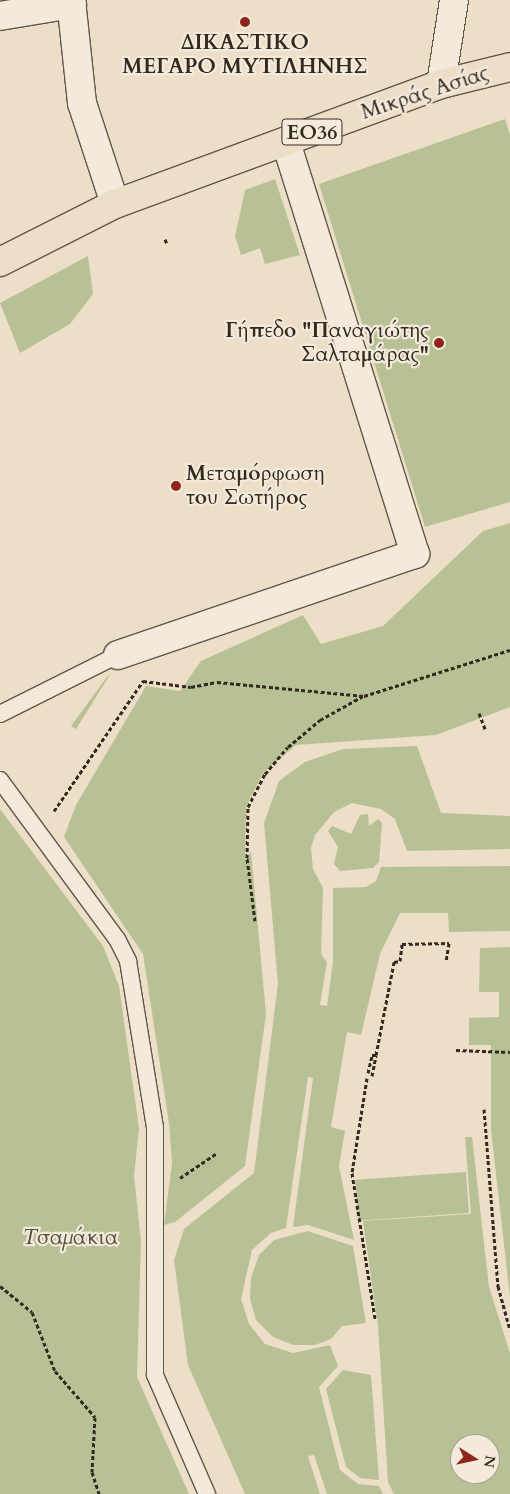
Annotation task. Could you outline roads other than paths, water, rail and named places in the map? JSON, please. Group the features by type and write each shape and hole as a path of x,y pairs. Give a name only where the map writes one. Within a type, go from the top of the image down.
{"main road":[{"name":"Μικράς Ασίας","path":"115,204 441,84 510,66"},
{"name":"ΕΟ36","path":"0,262 115,204"}],"street":[{"path":"441,84 454,0"},
{"path":"0,16 71,2 82,103 115,204"},
{"path":"118,655 415,554 286,142"}],"lane":[{"path":"0,714 118,655"},
{"path":"0,780 39,832 128,961 150,1082 156,1192 152,1296 155,1375 206,1494"}],"place":[{"name":"ΔΙΚΑΣΤΙΚΟ ΜΕΓΑΡΟ ΜΥΤΙΛΗΝΗΣ","path":"245,22"},
{"name":"Γήπεδο \"Παναγιώτης Σαλταμάρας\"","path":"439,343"},
{"name":"Μεταμόρφωση του Σωτήρος","path":"176,486"}],"park label":[{"name":"Τσαμάκια","path":"70,1238"}]}
